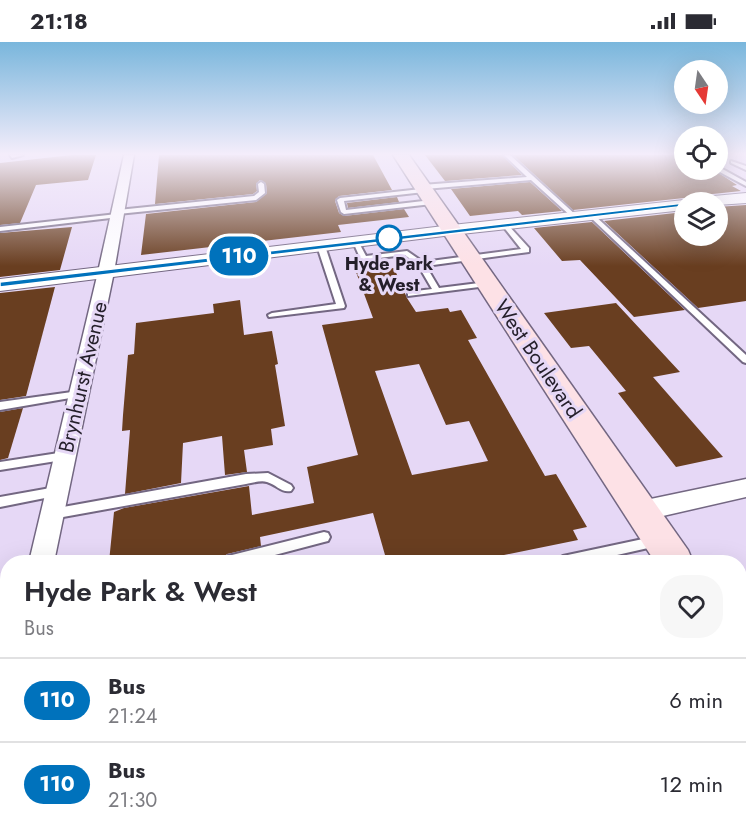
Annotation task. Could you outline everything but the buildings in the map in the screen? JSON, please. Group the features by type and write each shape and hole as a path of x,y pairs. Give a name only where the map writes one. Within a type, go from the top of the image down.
{"main road":[{"name":"West Boulevard","path":"426,193 668,551"}],"street":[{"name":"Brynhurst Avenue","path":"43,555 122,192"},
{"path":"728,200 746,198"},
{"path":"0,285 452,230 674,206"},
{"path":"641,511 746,488"}],"lane":[{"path":"0,229 256,198 262,192"},
{"path":"426,193 344,212 340,200 432,192"},
{"path":"548,192 575,217"},
{"path":"591,215 746,360"},
{"path":"421,264 526,250 505,225"},
{"path":"398,237 407,253 421,264 437,291"},
{"path":"356,242 364,258 407,253"},
{"path":"272,315 341,306 321,246"},
{"path":"411,294 488,284"},
{"path":"0,406 79,394"},
{"path":"0,466 65,456"},
{"path":"52,514 246,478 268,477 287,488"},
{"path":"0,502 56,492"},
{"path":"255,555 324,537"},
{"path":"630,555 668,551"}],"bus line":[{"name":"110","path":"0,285 452,230 674,206"}],"place":[{"name":"Hyde Park & West","path":"389,238"}]}
